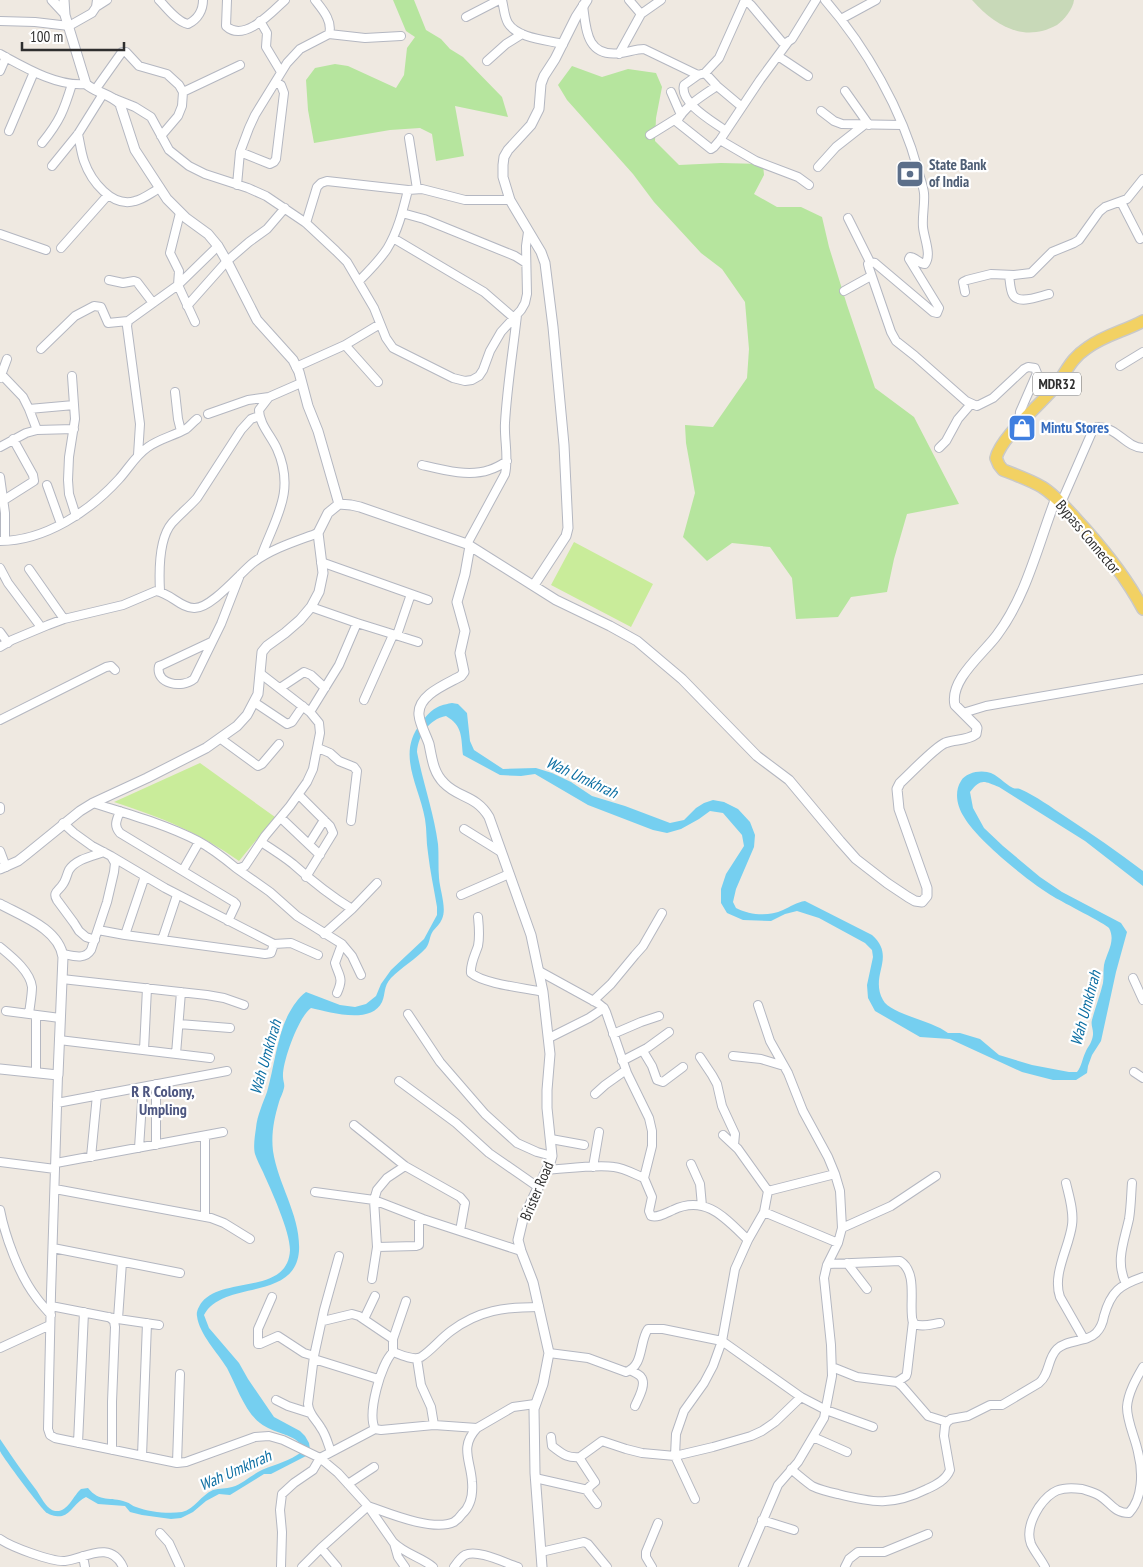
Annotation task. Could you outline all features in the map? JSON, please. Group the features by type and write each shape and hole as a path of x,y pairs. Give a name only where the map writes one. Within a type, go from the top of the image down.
{"main road":[{"name":"Bypass Connector","path":"1143,321 1099,340 1080,353 1069,364 1053,390 1002,444 997,453 996,461 1006,471 1042,487 1058,500 1095,542 1127,583 1143,609"}],"street":[{"path":"52,0 65,15"},
{"path":"64,0 65,15 86,84"},
{"path":"0,21 35,22 69,26 92,13 97,4 107,0"},
{"path":"159,0 181,21 188,24 199,16 203,0"},
{"path":"227,0 226,26 229,30 238,32 260,21 285,0"},
{"path":"237,185 240,152 254,115 287,63 300,49 319,41 329,34 331,30 327,17 315,0"},
{"path":"466,17 500,0 506,18 517,37"},
{"path":"629,0 642,14"},
{"path":"619,54 642,14 662,0"},
{"path":"726,131 691,106 683,89 686,83 702,74 719,58 745,0 782,42 788,42"},
{"path":"671,92 680,116 677,122 711,149 720,140 816,0"},
{"path":"825,0 841,19 869,60 888,94 915,160 924,193 923,228 928,259 926,264 912,257 909,259 939,308 937,313 875,263 870,262"},
{"path":"841,19 876,0"},
{"path":"534,585 566,536 568,528 564,445 545,263 510,200 503,177 504,157 531,125 539,109 541,84 544,76 585,2"},
{"path":"585,2 587,36 590,43 596,48 603,52 619,54 638,49 651,51 702,74 742,107"},
{"path":"260,21 267,33 266,47 281,72"},
{"path":"329,34 365,38 401,36"},
{"path":"517,37 561,47"},
{"path":"487,62 517,37"},
{"path":"52,166 78,134 122,52 126,52 139,66 167,74 179,85 183,92 182,106 178,116 161,136"},
{"path":"0,71 3,56 34,72 72,84 86,84 99,92 144,112 155,124 169,150 189,166 205,174 266,196 306,223 347,262 374,308 386,338 394,348 453,378 464,381 472,380 483,370 495,342 506,325 525,303 527,294 528,232"},
{"path":"778,56 808,76"},
{"path":"183,92 240,65"},
{"path":"10,131 34,72"},
{"path":"240,152 270,164 276,159 284,93 281,85 275,83"},
{"path":"42,143 57,124 72,84"},
{"path":"650,135 680,116 717,86"},
{"path":"845,91 866,125"},
{"path":"115,99 120,104 125,116 135,150 167,199 180,213 203,229 218,246 257,320 293,360 318,431 339,504"},
{"path":"821,111 834,121 842,124 902,125"},
{"path":"818,167 836,147 866,125"},
{"path":"78,134 86,167 108,195 118,201 137,201 160,188"},
{"path":"409,138 417,190"},
{"path":"720,140 756,161 798,177 809,185"},
{"path":"965,292 963,282 967,280 991,274 1031,273 1052,252 1079,240 1093,218 1105,207 1121,202 1132,194 1143,179"},
{"path":"306,223 317,187 327,181 432,191 465,200 510,200"},
{"path":"359,281 377,261 393,238 408,190"},
{"path":"61,248 108,195"},
{"path":"1121,202 1140,239"},
{"path":"187,306 227,261 268,229 285,208"},
{"path":"180,213 170,250 171,258 179,270 178,285 195,322"},
{"path":"402,214 424,219 507,253 526,263"},
{"path":"848,218 870,262 868,264 871,276 896,342 971,404 977,406 986,403 1000,393 1024,369 1033,367 1037,370 1020,412 1018,426"},
{"path":"0,234 46,250"},
{"path":"393,238 484,292 515,316"},
{"path":"40,349 78,313 94,306 101,307 108,323 128,321 178,285 218,246"},
{"path":"1009,275 1016,298 1028,299 1048,294"},
{"path":"844,291 871,276"},
{"path":"109,280 123,284 137,282 153,303"},
{"path":"468,545 505,474 507,461 504,428 515,316"},
{"path":"128,321 127,326 140,424 138,455"},
{"path":"296,367 345,344 380,324"},
{"path":"345,344 378,382"},
{"path":"1120,366 1143,352"},
{"path":"7,359 1,376 23,397 30,409 37,430"},
{"path":"72,376 74,429 69,457 68,480 69,494 76,516"},
{"path":"208,414 248,400 269,397 301,383"},
{"path":"175,392 181,432"},
{"path":"262,557 281,507 284,491 279,454 259,416 261,407 269,397"},
{"path":"938,448 946,441 958,419 971,404"},
{"path":"30,409 74,405"},
{"path":"160,591 159,573 163,543 170,524 197,498 246,424 259,416"},
{"path":"0,477 4,500 3,541 31,537 76,516 119,479 138,455 155,443 181,432 197,419"},
{"path":"0,851 3,868 18,861 93,802 147,778 206,748 237,726 258,694 262,652 300,620 311,607 319,592 323,573 318,533 328,513 339,504 360,507 468,545 556,600 627,634 682,679 757,756 789,780 856,858 887,883 915,901 922,902 928,894 927,888 899,809 897,789 900,783 941,745 976,734 976,726 957,708 954,702 961,680 971,663 998,633 1016,604 1058,500 1092,432 1098,427 1104,427 1112,430 1134,446 1143,448"},
{"path":"0,447 13,439 37,430 74,429"},
{"path":"4,500 34,481 33,475 13,439"},
{"path":"422,465 450,471 477,472 491,470 507,461"},
{"path":"47,486 61,524"},
{"path":"0,648 64,619 114,608 150,593 160,591 189,608 200,608 262,557 318,533"},
{"name":"Brister Road","path":"468,545 465,574 457,597 465,631 460,653 464,672 455,680 429,695 423,701 418,712 437,775 445,785 480,804 489,817 531,935 543,992 550,1054 546,1090 552,1156 523,1219 518,1240 533,1282 549,1353 543,1384 534,1409 535,1478 542,1567"},
{"path":"321,562 428,600"},
{"path":"0,568 8,583 42,628"},
{"path":"29,569 64,619"},
{"path":"211,642 162,664 159,666 159,672 163,678 173,684 189,683 197,673 225,615 241,574"},
{"path":"364,700 395,635 411,594"},
{"path":"311,607 418,642"},
{"path":"310,712 339,665 357,623"},
{"path":"0,632 8,643"},
{"path":"0,720 106,667 111,666 115,670"},
{"path":"280,688 304,672 311,675 325,688"},
{"path":"236,868 245,866 261,842 299,795 311,774 318,748 320,728 315,718 303,706 261,674"},
{"path":"963,713 986,706 1143,679"},
{"path":"254,702 287,724 292,722 303,706"},
{"path":"220,739 258,766 262,764 279,744"},
{"path":"318,748 333,755 339,761 357,771 351,820"},
{"path":"299,795 330,826 332,833 306,877"},
{"path":"93,802 163,826 199,842 270,892 297,916 342,944 352,956 361,975"},
{"path":"120,811 115,824 120,833 236,904 228,921"},
{"path":"281,818 320,855"},
{"path":"309,844 324,820"},
{"path":"63,824 107,854 177,895 274,944 291,943 318,955"},
{"path":"464,829 501,852"},
{"path":"183,870 199,842"},
{"path":"261,842 292,864 331,896 352,909"},
{"path":"63,954 85,956 91,950 114,872 114,863 107,854"},
{"path":"95,940 86,937 79,931 57,900 55,893 74,864 107,854"},
{"path":"461,895 509,874"},
{"path":"125,935 145,876"},
{"path":"324,934 377,883"},
{"path":"162,940 177,895"},
{"path":"0,904 52,934 60,944 63,954 50,1315 49,1434 55,1438 177,1463 186,1462 255,1436 273,1437 318,1458 330,1466 368,1506 394,1543 423,1559 433,1567"},
{"path":"593,1001 611,984 643,946 662,913"},
{"path":"478,917 480,933 471,966 471,973 490,981 543,992"},
{"path":"98,930 265,954 270,953 274,944"},
{"path":"336,993 341,977 335,963 342,944"},
{"path":"0,948 19,965 30,980 32,987 36,1073"},
{"path":"539,971 604,1008 622,1061 650,1118 652,1146 644,1178 652,1197 649,1211 651,1216 653,1217 678,1207 702,1206 720,1214 748,1240"},
{"path":"1132,978 1143,1000"},
{"path":"62,979 181,992 216,997 244,1004"},
{"path":"144,1050 147,988"},
{"path":"176,1054 181,992"},
{"path":"743,1567 778,1485 798,1462 821,1425 826,1410 832,1367 824,1278 842,1228 840,1191 835,1174 803,1111 784,1066 770,1041 758,1005"},
{"path":"549,1038 589,1018 604,1008"},
{"path":"6,1011 60,1018"},
{"path":"408,1014 440,1062 485,1114 517,1143 552,1156"},
{"path":"614,1034 659,1016"},
{"path":"178,1024 230,1028"},
{"path":"622,1061 643,1051 670,1032"},
{"path":"59,1040 210,1058"},
{"path":"643,1051 652,1066 657,1080 660,1082 663,1082 683,1067"},
{"path":"733,1056 761,1059 784,1066"},
{"path":"700,1057 715,1079 724,1111 735,1134 734,1145"},
{"path":"0,1070 58,1075"},
{"path":"595,1094 605,1084 626,1070"},
{"path":"57,1102 227,1071"},
{"path":"1134,1072 1143,1078"},
{"path":"399,1082 456,1123 490,1153 538,1187"},
{"path":"156,1084 156,1145"},
{"path":"139,1148 143,1087"},
{"path":"91,1157 97,1095"},
{"path":"354,1125 405,1166 460,1197 465,1203 460,1231"},
{"path":"0,1162 55,1166 91,1157 223,1132"},
{"path":"593,1167 599,1132"},
{"path":"695,1499 675,1456 676,1434 679,1421 709,1374 722,1341 735,1269 748,1240 764,1212 768,1191 764,1182 734,1145 723,1135"},
{"path":"205,1136 205,1217"},
{"path":"550,1139 584,1145"},
{"path":"691,1164 700,1184 702,1206"},
{"path":"372,1279 377,1247 374,1200 380,1184 405,1166"},
{"path":"546,1170 614,1167 644,1178"},
{"path":"768,1191 835,1174"},
{"path":"842,1228 890,1206 936,1176"},
{"path":"1066,1183 1072,1224 1057,1290 1084,1339"},
{"path":"1126,1284 1120,1267 1129,1217 1132,1183"},
{"path":"55,1188 205,1217 224,1223 250,1239"},
{"path":"315,1192 374,1200 419,1218 521,1251"},
{"path":"0,1210 25,1279 35,1297 50,1315"},
{"path":"764,1212 838,1243"},
{"path":"377,1247 416,1246 419,1244 419,1218"},
{"path":"53,1248 180,1273"},
{"path":"331,1452 322,1429 310,1413 308,1404 314,1357 339,1256"},
{"path":"118,1319 122,1262"},
{"path":"828,1264 900,1262 906,1267 912,1283 913,1322 907,1373 906,1376 897,1382"},
{"path":"847,1264 867,1289"},
{"path":"791,1470 813,1486 822,1490 872,1502 898,1500 924,1490 948,1475 950,1465 944,1436 947,1422 951,1419 968,1416 990,1405 1002,1405 1044,1379 1057,1349 1063,1345 1093,1336 1102,1324 1112,1294 1126,1284 1143,1277"},
{"path":"364,1319 375,1296"},
{"path":"272,1297 258,1330 258,1344 278,1336 304,1353 378,1379"},
{"path":"375,1429 372,1423 372,1416 378,1379 393,1352 393,1339 406,1301"},
{"path":"51,1306 159,1325"},
{"path":"393,1352 417,1358 426,1354 449,1332 478,1315 500,1309 539,1308"},
{"path":"78,1443 84,1312"},
{"path":"323,1321 352,1314 364,1319 393,1339"},
{"path":"109,1317 114,1322 115,1327 112,1450"},
{"path":"913,1322 916,1325 940,1323"},
{"path":"142,1456 147,1323"},
{"path":"0,1348 50,1325"},
{"path":"549,1353 588,1358 626,1372 634,1367 648,1329 663,1329 722,1341 801,1396 826,1410 873,1427"},
{"path":"417,1358 421,1385 431,1407 434,1425"},
{"path":"832,1367 857,1377 897,1382 928,1416 947,1422"},
{"path":"1046,1567 1031,1544 1029,1536 1030,1524 1034,1514 1052,1493 1061,1488 1090,1491 1121,1513 1129,1513 1138,1502 1142,1487 1141,1469 1128,1406 1136,1379 1143,1367"},
{"path":"630,1370 640,1376 643,1382 635,1406"},
{"path":"177,1463 180,1374"},
{"path":"551,1437 552,1446 571,1458 580,1457 602,1441 634,1451 675,1456 713,1448 762,1431 801,1396"},
{"path":"276,1400 310,1413"},
{"path":"368,1506 430,1524 442,1525 454,1522 466,1511 471,1500 472,1483 467,1447 469,1438 476,1428 513,1408 535,1404"},
{"path":"281,1567 282,1532 280,1510 282,1494 313,1470 318,1458 375,1429 434,1425 476,1428"},
{"path":"813,1437 847,1452"},
{"path":"580,1457 595,1482 588,1490"},
{"path":"348,1484 374,1467"},
{"path":"535,1478 588,1490"},
{"path":"588,1490 597,1504"},
{"path":"302,1567 368,1506"},
{"path":"762,1520 794,1530"},
{"path":"652,1567 646,1557 646,1552 658,1523"},
{"path":"160,1533 169,1543 180,1567"},
{"path":"845,1567 849,1559 858,1552 884,1552 928,1534"},
{"path":"0,1538 18,1548 53,1560 64,1561 70,1564 83,1556 98,1553 108,1554 119,1559 123,1567"},
{"path":"541,1552 584,1542 588,1544 607,1567"},
{"path":"394,1543 398,1557 405,1567"},
{"path":"321,1548 337,1567"},
{"path":"454,1567 463,1556 480,1554 518,1567"},
{"path":"83,1556 85,1567"}],"green space":[{"path":"393,0 414,0 426,30 441,39 450,49 463,57 502,97 508,117 455,106 464,156 436,161 432,134 420,128 390,130 314,143 308,110 306,80 315,68 335,64 348,66 396,88 404,75 407,48 415,37 406,31"},
{"path":"972,0 1074,0 1068,14 1057,25 1045,30 1022,32 1000,24"},
{"path":"572,66 602,77 628,69 656,73 662,87 656,118 655,141 679,165 763,164 764,175 754,194 777,207 801,207 822,217 829,247 875,388 914,417 959,504 907,514 887,592 851,597 838,617 796,619 792,578 770,547 732,543 707,561 683,537 695,493 686,443 685,425 713,427 747,378 749,349 745,302 722,269 701,253 654,202 633,174 567,100 558,85"},
{"path":"574,542 653,584 631,627 551,585"},
{"path":"200,763 275,817 239,861 180,827 114,802"}],"water":[{"path":"452,703 458,704 467,713 470,741 474,750 503,769 536,768 552,773 571,782 592,796 670,823 684,820 696,808 713,800 724,802 738,809 750,822 755,835 754,847 736,889 733,902 736,908 753,914 771,914 805,901 872,935 879,943 883,959 879,982 880,991 887,1005 948,1033 960,1033 980,1039 999,1055 1032,1065 1077,1072 1091,1043 1093,1032 1092,1020 1103,983 1104,965 1112,937 1109,928 1059,900 1018,872 992,849 971,826 960,808 957,794 963,778 976,772 984,771 991,773 1014,788 1038,798 1143,871 1143,886 1085,841 999,787 983,782 977,784 970,792 973,808 984,828 1003,846 1040,877 1062,892 1121,923 1127,932 1101,1041 1092,1055 1087,1073 1076,1080 1053,1080 1022,1072 950,1039 920,1037 875,1011 868,998 867,985 873,957 872,950 865,943 819,918 797,911 785,914 771,921 743,920 727,913 721,903 721,889 726,874 744,846 742,835 723,813 710,811 681,829 667,833 653,830 588,805 535,774 521,776 500,775 463,755 460,732 456,724 446,716 440,718 430,724 422,734 417,752 438,844 439,878 444,905 442,919 432,933 426,948 388,981 382,1002 377,1009 369,1013 349,1015 311,1008 301,1020 285,1061 283,1070 284,1087 279,1100 272,1139 279,1176 293,1213 299,1238 299,1251 295,1267 285,1277 272,1284 226,1297 213,1304 204,1315 209,1328 239,1363 274,1417 300,1431 309,1443 310,1449 306,1456 271,1474 264,1474 230,1495 219,1494 181,1518 171,1519 142,1515 130,1512 125,1506 98,1504 86,1497 79,1501 65,1515 54,1516 48,1514 2,1455 0,1439 45,1504 56,1511 66,1508 81,1489 88,1488 97,1496 127,1502 135,1507 165,1513 182,1512 191,1508 213,1490 236,1486 258,1472 292,1458 302,1450 303,1446 298,1441 265,1427 250,1412 227,1368 201,1330 197,1313 202,1302 212,1294 267,1279 278,1273 287,1264 290,1250 287,1232 254,1151 254,1145 260,1110 267,1092 281,1033 292,1008 306,992 340,1005 355,1007 366,1004 376,996 381,984 391,970 424,939 437,915 427,849 425,819 411,770 410,746 414,735 428,715 437,707"}],"place":[{"name":"State Bank of India","path":"910,174"},
{"name":"Mintu Stores","path":"1022,428"}],"district":[{"name":"R R Colony, Umpling","path":"163,1100"}],"water label":[{"name":"Wah Umkhrah","path":"582,777"},
{"name":"Wah Umkhrah","path":"1085,1008"},
{"name":"Wah Umkhrah","path":"265,1057"},
{"name":"Wah Umkhrah","path":"235,1470"}]}
